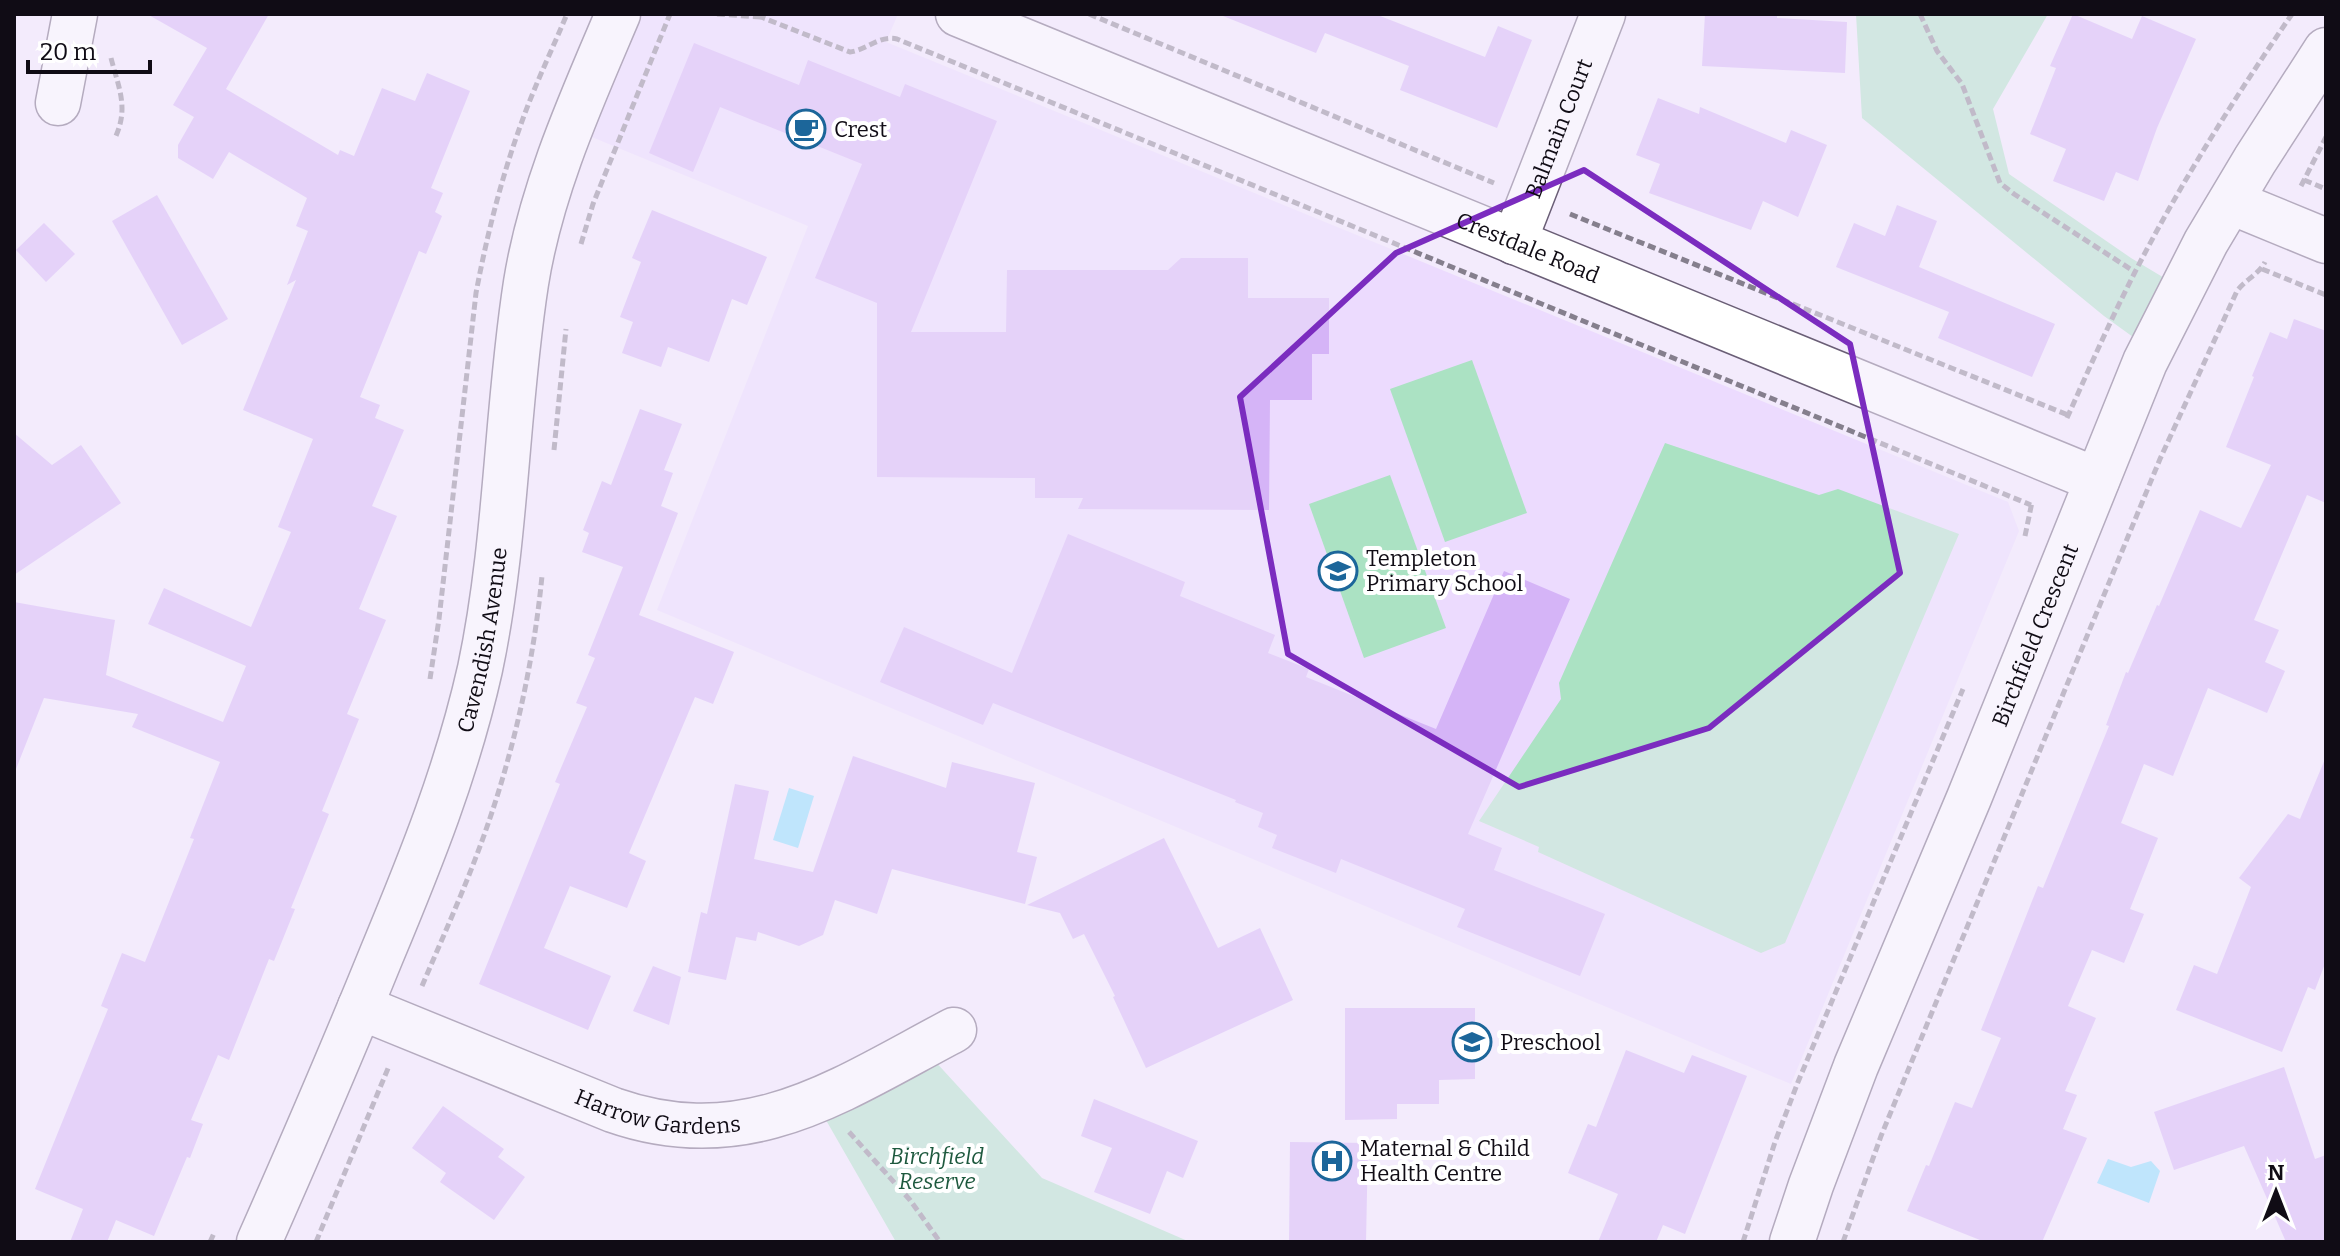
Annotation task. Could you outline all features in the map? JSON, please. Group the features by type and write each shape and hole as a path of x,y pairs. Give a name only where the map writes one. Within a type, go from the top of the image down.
{"street":[{"path":"58,103 75,14"},
{"name":"Cavendish Avenue","path":"259,1242 360,1007 433,831 450,782 480,669 492,600 519,332 538,225 574,117 618,14"},
{"name":"Crestdale Road","path":"958,14 1013,24 1514,242 2097,480"},
{"name":"Balmain Court","path":"1514,242 1603,14"},
{"name":"Birchfield Crescent","path":"1792,1242 1856,1066 1969,798 2145,362 2200,254 2255,160 2326,50"},
{"path":"2231,202 2326,241"},
{"name":"Harrow Gardens","path":"360,1007 640,1119 666,1125 727,1125 758,1121 789,1112 954,1030"}],"path":[{"path":"428,690 476,293 485,245 496,199 522,119 567,14"},
{"path":"717,14 762,16 850,52 880,39 897,39 2031,505 2024,540"},
{"path":"1089,14 1493,183"},
{"path":"1920,14 1937,51 1962,84 2000,183 2135,272"},
{"path":"109,46 124,109 115,138"},
{"path":"2326,137 2304,180 2326,189"},
{"path":"1562,210 2068,415"},
{"path":"1843,1242 1887,1123 2160,459 2237,291 2262,269 2326,295"},
{"path":"1743,1242 1798,1082 1966,680"},
{"path":"316,1242 391,1061"},
{"path":"842,1124 910,1200 940,1242"},
{"path":"210,1242 217,1228"}],"highlighted area":[{"path":"1584,170 1850,344 1900,573 1709,728 1519,787 1288,654 1240,397 1396,253"}],"shaded area":[{"name":"Templeton Primary School","path":"618,14 898,14 886,42 2008,502 2019,531 1791,1084 657,610 808,226 570,128"}],"green space":[{"path":"1856,14 2048,14 1993,109 2009,174 2131,258 2181,288 2151,350 2104,316 1862,118"},
{"path":"1472,360 1527,513 1445,542 1390,389"},
{"path":"1665,443 1819,495 1838,489 1959,534 1785,943 1761,953 1538,852 1539,847 1479,821 1561,699 1559,683"},
{"path":"1390,475 1446,628 1364,658 1309,504"},
{"name":"Birchfield Reserve","path":"922,1047 1042,1178 1190,1242 896,1242 815,1101"}],"water":[{"path":"789,788 814,796 798,848 773,840"},
{"path":"2108,1159 2131,1167 2151,1161 2160,1171 2149,1203 2097,1183"}],"building":[{"path":"147,14 269,14 226,89 338,155 340,150 354,156 382,88 415,101 427,73 470,91 431,188 443,193 435,212 442,216 426,254 419,251 360,397 380,405 375,418 404,430 372,506 397,516 359,609 386,620 347,714 359,719 322,811 329,814 291,908 295,909 274,961 269,959 229,1060 218,1055 191,1120 203,1124 154,1236 116,1220 107,1242 70,1242 83,1209 35,1189 108,1009 101,1006 122,953 145,962 194,839 190,838 220,762 132,727 138,714 44,698 14,769 14,602 115,620 106,675 223,722 246,666 148,624 164,588 251,627 291,532 278,527 313,439 243,410 296,280 287,285 308,231 296,226 307,198 229,152 213,179 178,158 178,145 194,117 173,105 207,48"},
{"path":"1223,14 1375,14 1485,57 1498,26 1532,40 1497,128 1400,90 1409,66 1325,33 1316,53"},
{"path":"1705,14 1777,14 1777,18 1847,22 1845,73 1702,66"},
{"path":"2073,14 2132,39 2142,16 2196,39 2157,128 2138,181 2116,172 2104,201 2053,181 2066,149 2030,134 2056,68 2050,66"},
{"path":"694,43 799,85 808,60 900,97 905,84 997,121 911,332 1006,332 1007,270 1168,270 1181,258 1248,258 1248,298 1329,298 1329,354 1312,354 1312,400 1270,400 1269,510 1078,509 1083,498 1035,498 1035,478 877,477 877,303 815,278 862,164 720,107 693,172 649,153"},
{"path":"1658,98 1699,114 1700,107 1786,143 1791,130 1827,145 1798,217 1763,201 1751,230 1649,193 1660,164 1636,155"},
{"path":"157,195 228,319 182,345 112,221"},
{"path":"1897,205 1937,221 1919,267 2055,324 2032,377 1938,338 1949,312 1836,267 1854,223 1885,236"},
{"path":"652,210 767,257 747,305 732,299 709,362 668,347 661,367 622,353 633,322 620,317 641,262 632,258"},
{"path":"44,223 75,254 46,282 16,250"},
{"path":"2294,319 2326,331 2326,503 2307,495 2254,620 2279,630 2265,662 2285,671 2267,713 2208,688 2173,776 2144,764 2121,823 2158,838 2130,909 2144,914 2124,963 2092,950 2068,1006 2096,1018 2065,1091 2077,1095 2063,1129 2087,1138 2042,1242 1985,1242 1907,1211 1955,1102 1972,1108 2001,1038 1981,1030 2038,886 2043,888 2109,726 2106,725 2126,672 2159,606 2200,510 2241,528 2271,465 2226,447 2270,332 2287,339"},
{"path":"640,409 682,424 664,470 673,473 661,506 678,513 639,615 734,652 713,704 695,697 629,853 646,861 627,908 570,886 544,948 611,976 588,1030 479,984 560,784 555,782 587,707 576,703 595,658 588,655 623,567 582,552 589,533 583,530 602,481 611,485"},
{"path":"14,433 52,465 81,445 121,503 14,575"},
{"path":"1068,534 1185,582 1180,596 1275,635 1268,653 1309,669 1306,677 1436,729 1504,571 1570,599 1468,834 1502,848 1494,870 1605,914 1580,976 1457,927 1465,909 1341,859 1336,873 1272,848 1277,835 1258,827 1263,813 1236,800 993,703 983,725 880,682 904,627 1012,673"},
{"path":"853,756 946,788 952,762 1035,783 1017,852 1037,857 1025,904 892,869 877,914 835,900 823,935 799,946 758,932 756,941 736,937 726,980 688,972 701,912 707,914 735,784 769,791 754,859 813,872"},
{"path":"2325,759 2326,961 2315,990 2308,987 2282,1052 2176,1010 2194,965 2217,974 2251,887 2239,878 2288,814 2300,819"},
{"path":"1164,838 1218,948 1260,928 1293,1000 1146,1068 1084,934 1073,939 1060,913 1027,905"},
{"path":"653,966 681,977 669,1025 633,1011"},
{"path":"1345,1008 1475,1008 1475,1079 1439,1080 1439,1104 1397,1104 1397,1119 1345,1120"},
{"path":"1626,1050 1684,1073 1692,1055 1747,1076 1685,1234 1663,1225 1656,1242 1598,1242 1618,1194 1568,1173 1588,1124 1596,1127"},
{"path":"2284,1067 2315,1159 2326,1155 2326,1242 2286,1242 2244,1146 2174,1170 2154,1112"},
{"path":"1094,1099 1198,1141 1183,1178 1167,1171 1150,1214 1094,1192 1112,1148 1081,1136"},
{"path":"443,1106 504,1149 498,1157 525,1177 494,1220 440,1182 446,1173 412,1148"},
{"path":"1290,1142 1368,1143 1366,1242 1289,1242"}],"place":[{"name":"Crest","path":"806,129"},
{"name":"Templeton Primary School","path":"1338,571"},
{"name":"Preschool","path":"1472,1042"},
{"name":"Maternal & Child Health Centre","path":"1332,1161"}]}
